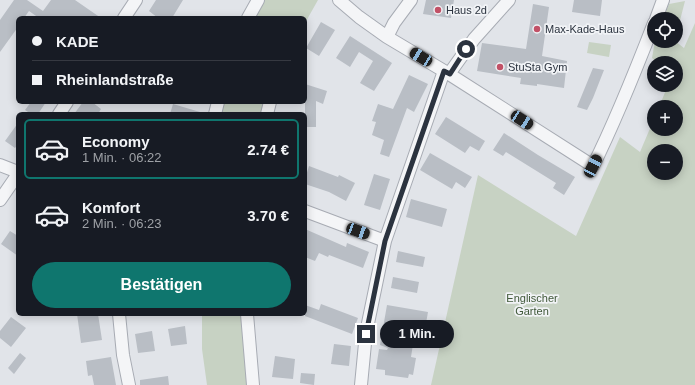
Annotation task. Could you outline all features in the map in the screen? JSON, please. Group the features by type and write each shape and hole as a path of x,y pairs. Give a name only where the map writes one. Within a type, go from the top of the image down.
{"street":[{"path":"125,16 136,0"},
{"path":"249,16 258,0"},
{"path":"339,0 359,17 387,36 447,72 593,166 605,142 647,41"},
{"path":"387,36 410,0"},
{"path":"361,385 366,334 385,241 447,72 509,0"},
{"path":"659,12 663,0"},
{"path":"0,165 16,172"},
{"path":"0,200 16,176"},
{"path":"307,212 385,241"},
{"path":"119,316 123,355 129,385"},
{"path":"247,316 253,385"}],"green space":[{"path":"263,0 318,0 307,19 307,16 254,16"},
{"path":"685,1 682,12 666,12 669,4"},
{"name":"Englischer Garten","path":"695,23 695,385 431,385 478,175 576,236 620,137 640,152 647,136 683,136 683,100 662,100 665,92 683,92 683,56 652,56 654,48 684,48"},
{"path":"589,42 611,45 609,57 587,53"},
{"path":"222,104 266,104 264,112 220,112"},
{"path":"202,316 242,316 248,385 207,385 202,349"}],"building":[{"path":"14,0 27,0 43,11 51,0 75,0 98,16 36,16 29,11 25,16 16,16 16,30 0,52 0,20"},
{"path":"156,0 183,0 173,16 155,16 149,11"},
{"name":"Haus 2d","path":"426,0 454,0 451,18 423,14"},
{"path":"574,0 602,0 600,16 572,12"},
{"path":"533,4 549,7 542,56 567,61 564,88 537,84 537,86 520,84 521,78 477,71 482,43 526,49"},
{"path":"321,22 335,30 319,56 307,49"},
{"path":"350,36 392,63 374,91 360,83 373,61 359,52 350,67 336,58"},
{"path":"593,68 604,70 587,110 577,107"},
{"path":"409,75 428,84 414,112 407,108 389,157 380,154 384,140 372,135 376,122 372,121 378,104 393,109"},
{"path":"307,85 327,91 323,104 316,101 316,127 307,127 307,112 305,112 305,104 307,104"},
{"path":"30,104 45,104 39,112 28,112 25,110"},
{"path":"82,104 95,104 101,109 99,112 76,112"},
{"path":"173,104 200,112 171,112"},
{"path":"446,117 485,141 479,151 470,146 465,153 435,134"},
{"path":"16,126 16,147 15,148 5,141"},
{"path":"504,133 575,177 564,195 553,188 556,183 506,152 503,156 493,150"},
{"path":"430,153 472,177 465,188 456,182 452,189 420,170"},
{"path":"309,166 338,177 339,175 355,183 346,201 329,192 307,185 307,172"},
{"path":"374,174 390,179 380,210 364,205"},
{"path":"411,199 447,209 442,227 406,217"},
{"path":"307,230 346,247 347,243 369,252 363,268 329,255 328,257 319,253 315,261 307,258"},
{"path":"10,231 16,235 16,255 1,244"},
{"path":"398,251 425,257 423,267 396,262"},
{"path":"393,277 419,282 417,293 391,288"},
{"path":"321,304 358,318 352,334 305,316 307,316 307,306 319,310"},
{"path":"387,305 428,312 423,340 414,338 411,357 416,358 413,375 409,374 408,378 385,375 385,370 376,369 379,349 387,350 388,348 380,345"},
{"path":"77,316 98,316 102,340 81,343"},
{"path":"11,317 26,328 11,347 0,338 0,331"},
{"path":"185,326 187,344 171,346 168,329"},
{"path":"152,331 155,351 138,353 135,334"},
{"path":"334,344 351,346 349,366 331,364"},
{"path":"20,353 26,358 14,374 8,368"},
{"path":"275,356 295,359 293,379 272,377"},
{"path":"111,357 116,385 94,385 92,375 88,376 86,361"},
{"path":"301,373 315,374 314,385 300,383"},
{"path":"168,376 169,385 140,385 140,380"}],"place":[{"name":"Haus 2d","path":"438,10"},
{"name":"Max-Kade-Haus","path":"537,29"},
{"name":"StuSta Gym","path":"500,67"}],"route":[{"path":"366,334 385,241 444,71 450,74 466,49"}]}
